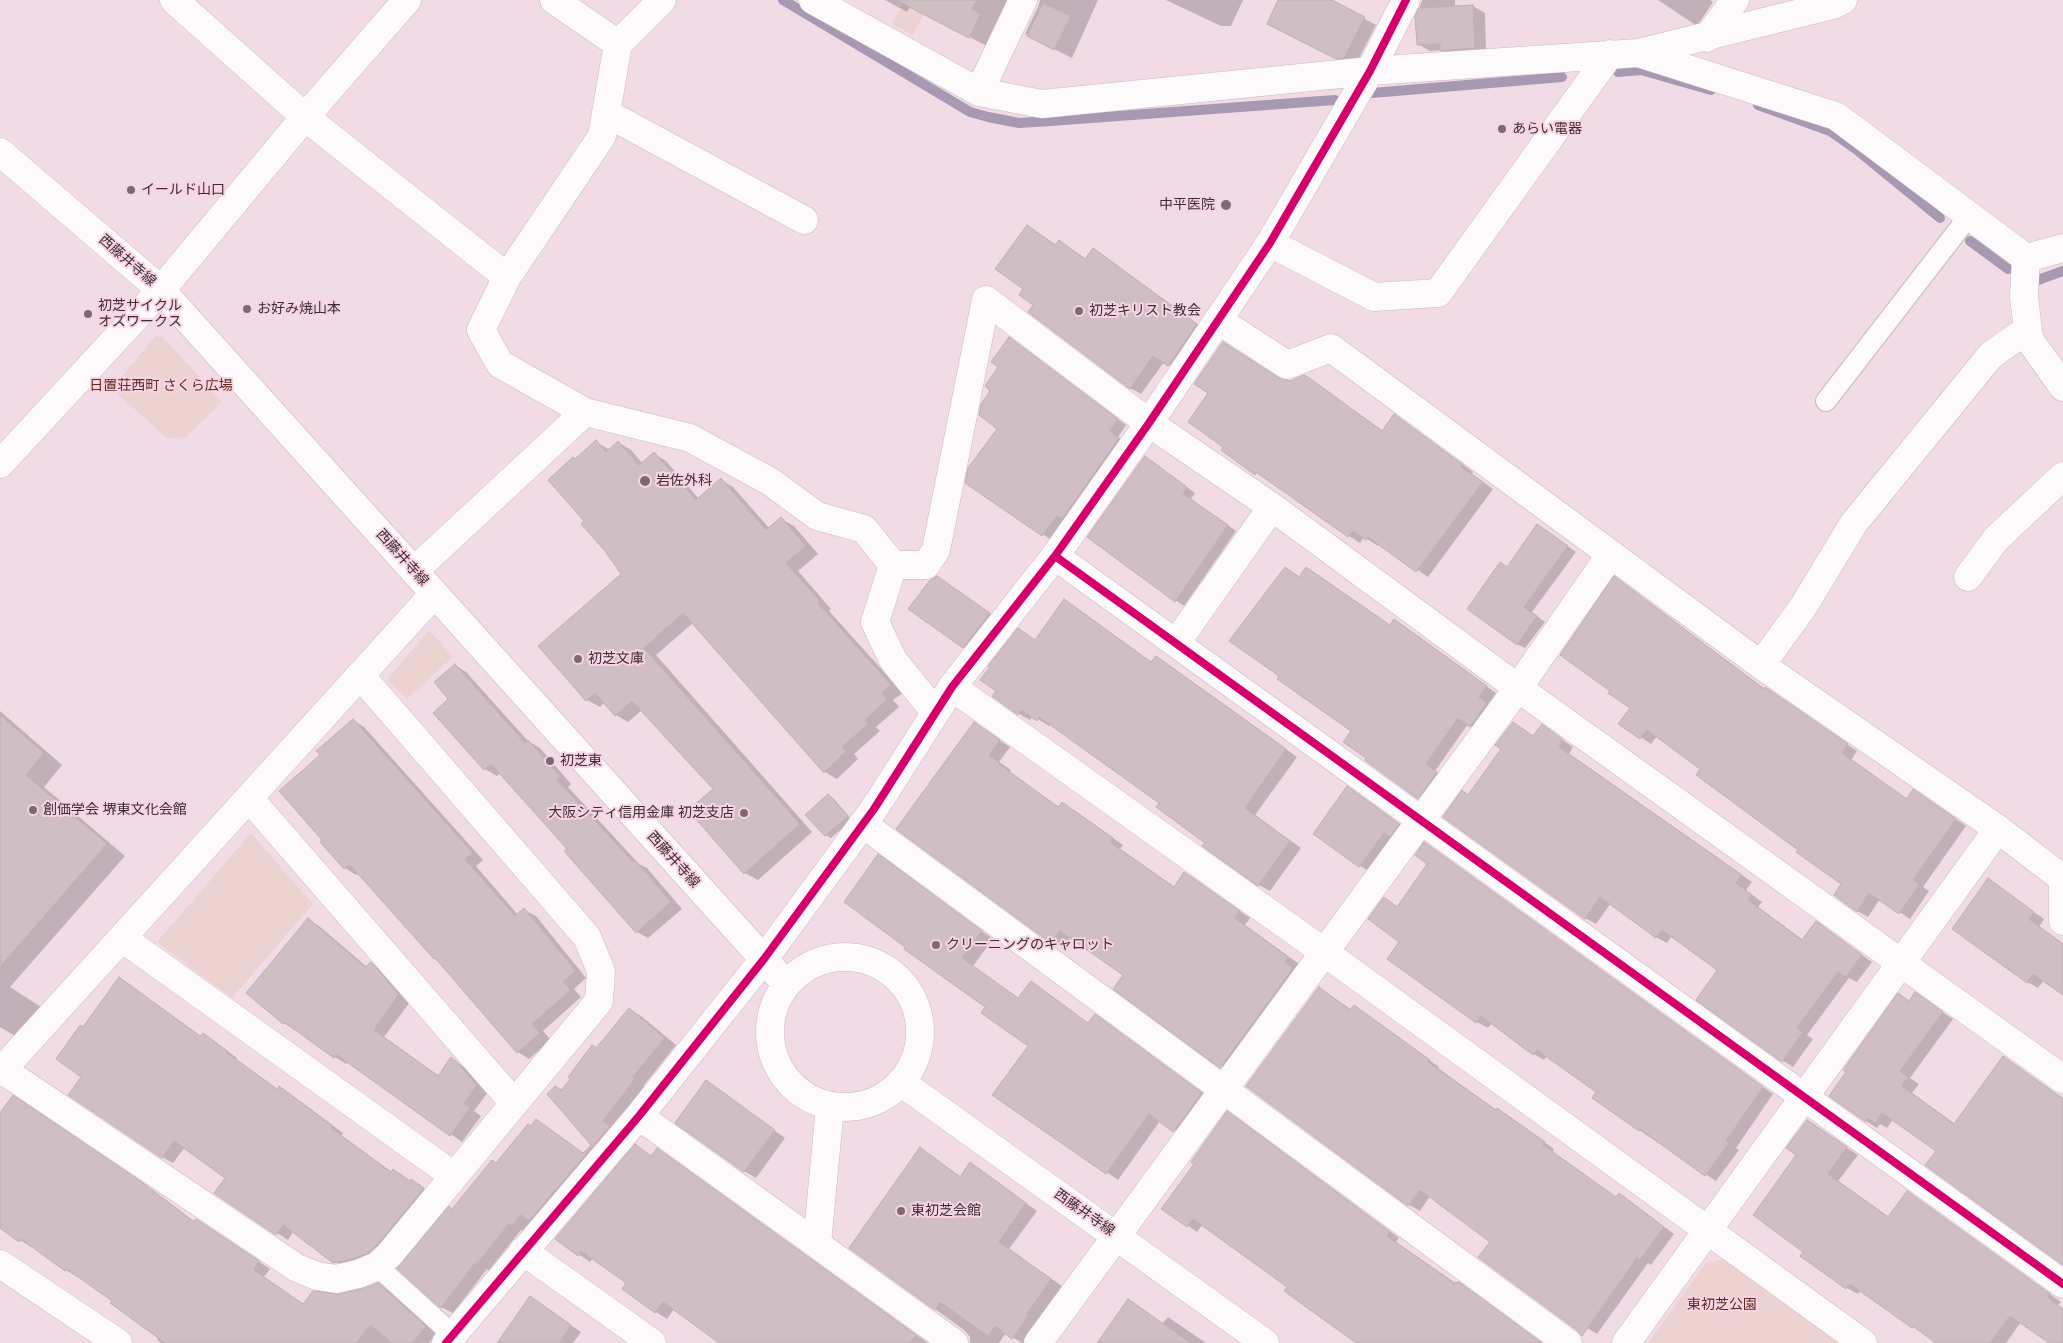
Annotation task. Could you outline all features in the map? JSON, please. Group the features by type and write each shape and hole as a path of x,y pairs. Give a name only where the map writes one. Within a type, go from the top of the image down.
{"street":[{"path":"174,0 305,117 506,277"},
{"path":"2,458 160,290 305,117 407,0"},
{"path":"554,0 618,44"},
{"path":"662,0 618,44 602,136 506,277 481,330 500,364 585,412 690,438 771,482 817,516 864,529 893,565"},
{"path":"979,92 1023,0"},
{"path":"450,1339 639,1116 764,959 863,824 952,687 1055,556 1270,243 1370,71 1406,0"},
{"path":"1707,38 1735,0"},
{"path":"820,2 979,92 1042,104 1370,71 1638,53 1707,38 1833,5 1842,0"},
{"path":"1638,53 1836,116 2026,258"},
{"path":"1270,243 1374,297 1438,292 1610,54"},
{"path":"606,113 804,220"},
{"name":"西藤井寺線","path":"0,152 160,290 786,984"},
{"path":"2026,258 2063,248"},
{"path":"2026,258 2024,297 2029,339 2063,387"},
{"path":"893,565 926,565 936,550 986,300 1148,423 1272,507 1518,688 2063,1079"},
{"path":"1218,320 1287,365 1331,348 1761,665 1998,829 2063,879 2063,920"},
{"path":"1761,665 1803,606 1854,523 1991,355 2028,329"},
{"path":"414,571 585,412"},
{"path":"1968,577 1996,539 2063,476"},
{"path":"1176,643 1272,507"},
{"path":"1038,1343 1518,688 1611,554"},
{"path":"1055,556 2063,1284"},
{"path":"893,565 875,622 893,660 935,712"},
{"path":"360,675 587,937 601,971 599,1001 389,1255 377,1266 358,1274 336,1279 317,1276 297,1268 1,1070 122,938 360,675 434,594"},
{"path":"952,687 1324,952 1863,1343"},
{"path":"249,798 514,1103"},
{"path":"863,824 1568,1343"},
{"path":"1626,1343 1998,829"},
{"path":"122,938 454,1176"},
{"path":"850,956 874,962 895,974 910,993 919,1016 921,1040 915,1063 902,1083 881,1099 856,1108 830,1106 806,1097 786,1080 773,1058 769,1032 773,1006 786,984 804,968 826,958 850,956"},
{"name":"西藤井寺線","path":"902,1083 1265,1343"},
{"path":"817,1244 830,1106"},
{"path":"639,1116 954,1343"},
{"path":"523,1251 652,1343"},
{"path":"0,1264 118,1343"}],"lane":[{"path":"1826,401 1969,216"},
{"path":"377,1266 450,1339"}],"green space":[{"path":"905,0 931,0 913,35 892,24"},
{"name":"日置荘西町 さくら広場","path":"155,336 163,337 222,402 186,437 168,439 112,389"},
{"path":"429,630 453,657 407,699 387,680"},
{"path":"251,833 313,904 232,998 157,942"},
{"name":"東初芝公園","path":"1724,1259 1839,1343 1648,1343 1706,1263"}],"building":[{"path":"896,0 977,0 972,9 981,14 969,38"},
{"path":"1278,0 1332,0 1365,17 1344,58 1336,59 1267,24"},
{"path":"1043,3 1071,16 1054,50 1027,36"},
{"path":"1473,5 1475,48 1440,51 1440,44 1417,45 1415,16 1419,8"},
{"path":"1027,225 1055,245 1059,240 1085,259 1093,248 1197,324 1168,366 1153,356 1130,389 1028,312 1033,305 1019,295 1023,289 995,269"},
{"path":"1009,337 1118,419 1110,431 1119,438 1062,519 1057,516 1042,536 965,483 968,468 997,429 979,415 981,404 990,391 985,386 998,367 991,362"},
{"path":"1223,342 1279,378 1291,381 1304,375 1382,431 1394,414 1483,482 1416,572 1368,537 1366,540 1353,531 1348,537 1256,472 1255,475 1221,450 1223,447 1188,422 1208,393 1194,384"},
{"path":"596,440 606,452 618,441 639,465 654,452 696,500 721,478 766,530 781,517 806,546 786,563 820,601 818,603 891,685 882,693 887,700 865,720 868,724 842,747 846,751 824,773 683,613 644,648 800,824 744,874 688,810 713,789 632,701 615,716 595,693 586,701 538,646 621,574 605,551 581,524 584,521 548,480 573,457 575,459"},
{"path":"1145,456 1187,487 1183,494 1228,525 1175,602 1087,537"},
{"path":"1537,524 1568,546 1524,607 1537,616 1517,645 1467,609 1500,562 1507,567"},
{"path":"1285,567 1299,577 1306,567 1390,625 1394,619 1487,686 1479,697 1487,703 1470,727 1458,718 1426,764 1437,772 1418,799 1343,742 1351,731 1277,679 1279,676 1229,641"},
{"path":"937,576 990,613 963,648 908,609 930,580"},
{"path":"1614,576 1764,689 1765,687 1848,744 1842,753 1907,799 1913,789 1956,819 1913,880 1919,885 1899,914 1869,893 1857,912 1834,895 1841,884 1696,775 1700,769 1647,730 1640,739 1618,724 1630,708 1560,655"},
{"path":"1064,599 1151,662 1156,656 1286,749 1245,808 1290,841 1258,886 1202,846 1205,843 1156,807 1159,803 1039,717 1037,721 1021,710 1018,715 992,696 996,691 980,680 990,667 988,666 1018,628 1035,640"},
{"path":"455,664 525,743 528,740 560,776 557,780 633,862 635,860 671,902 636,933 564,851 567,849 491,764 484,770 433,713 448,699 434,682"},
{"name":"創価学会 堺東文化会館","path":"0,715 44,753 26,775 107,844 0,967"},
{"path":"353,719 473,853 465,859 515,916 524,908 576,971 563,982 571,990 532,1024 540,1033 517,1053 435,958 350,865 344,869 320,842 322,840 279,791 320,755 316,751"},
{"path":"974,722 1000,740 989,755 999,764 1058,807 1062,802 1113,838 1110,842 1174,887 1184,872 1240,911 1235,918 1288,957 1285,962 1293,968 1220,1068 1113,989 1123,975 1060,931 1051,943 896,829"},
{"path":"1513,722 1533,736 1542,724 1563,740 1559,747 1742,875 1736,883 1752,895 1748,900 1802,940 1816,921 1862,955 1846,977 1838,972 1797,1028 1803,1032 1782,1062 1696,1000 1717,970 1662,930 1656,938 1600,897 1585,919 1443,817 1462,790 1468,795 1501,749 1495,745"},
{"path":"1347,786 1399,824 1390,837 1384,833 1359,867 1313,834"},
{"path":"828,794 848,816 825,836 805,815"},
{"path":"1424,842 1763,1087 1726,1141 1729,1143 1705,1176 1640,1129 1639,1131 1592,1098 1596,1092 1537,1050 1533,1055 1481,1016 1476,1023 1387,959 1399,942 1368,919 1384,897 1397,907 1427,864 1415,855"},
{"path":"878,854 982,931 962,958 1018,998 1031,981 1088,1023 1095,1014 1202,1093 1173,1132 1149,1114 1106,1174 992,1095 1028,1046 981,1013 985,1007 904,949 905,947 844,902"},
{"path":"1988,878 2034,912 2029,919 2063,944 2063,995 2033,974 2027,983 1952,929"},
{"path":"308,918 365,967 371,962 399,994 374,1030 438,1076 451,1057 477,1085 464,1104 470,1108 450,1136 337,1055 334,1058 284,1022 283,1024 246,993"},
{"path":"119,977 200,1036 203,1033 277,1089 279,1086 333,1126 331,1128 391,1172 393,1169 424,1188 378,1244 368,1253 353,1259 333,1263 283,1225 276,1235 214,1193 225,1178 174,1141 162,1158 68,1095 81,1077 56,1059 80,1025 83,1027"},
{"path":"1319,987 1350,1010 1354,1005 1430,1060 1428,1062 1545,1142 1543,1145 1616,1197 1619,1193 1664,1227 1640,1260 1637,1258 1582,1336 1577,1330 1478,1257 1490,1242 1420,1190 1408,1206 1246,1086"},
{"path":"1915,992 1943,1012 1900,1071 1908,1077 1902,1086 1954,1124 2003,1056 2063,1099 2063,1265 1925,1165 1936,1151 1882,1113 1875,1123 1868,1118 1866,1122 1829,1096 1846,1072 1843,1070 1898,993 1909,1001"},
{"path":"629,1008 665,1038 633,1077 635,1079 603,1121 610,1126 529,1221 521,1215 512,1226 509,1224 477,1264 475,1263 441,1308 397,1268 449,1206 452,1209 492,1160 496,1163 528,1124 531,1126 536,1119 583,1153 591,1145 547,1094 555,1086 561,1090 570,1079 568,1077 592,1045 596,1048"},
{"path":"706,1080 775,1130 744,1172 675,1123"},
{"path":"13,1095 143,1183 190,1219 194,1221 196,1219 259,1261 254,1270 303,1304 313,1291 339,1294 378,1283 426,1326 413,1343 392,1343 370,1325 357,1343 165,1343 110,1303 112,1301 67,1269 65,1271 21,1239 19,1242 0,1228 0,1113"},
{"path":"1227,1111 1390,1232 1387,1236 1454,1283 1459,1282 1542,1343 1356,1343 1284,1291 1287,1287 1193,1219 1187,1227 1161,1209 1194,1164 1191,1162"},
{"path":"1807,1120 1847,1147 1828,1174 1888,1217 1907,1191 2050,1294 2048,1298 2063,1309 2063,1343 2049,1343 2010,1316 1990,1343 1936,1343 1850,1284 1846,1289 1800,1256 1803,1252 1753,1215 1796,1155 1786,1148"},
{"path":"635,1144 651,1156 657,1148 916,1335 910,1343 719,1343 663,1302 655,1313 622,1289 626,1283 581,1251 578,1256 555,1239"},
{"path":"920,1147 960,1177 970,1162 1026,1203 999,1242 1051,1279 1012,1339 995,1326 988,1336 940,1302 935,1310 849,1248"},
{"path":"530,1296 571,1325 559,1343 497,1343"},
{"path":"1128,1299 1191,1343 1097,1343"}],"waterway":[{"path":"783,0 970,112 1019,123 1335,100"},
{"path":"1618,72 1641,70 1711,90"},
{"path":"1372,93 1562,77"},
{"path":"1758,105 1830,131 1857,150 1940,218"},
{"path":"1970,241 2008,269"},
{"path":"2038,280 2063,271"}],"cycle path":[{"path":"446,1343 639,1116 764,959 874,809 952,687 1055,556 1149,423 1270,243 1370,71 1406,0"},
{"path":"1055,556 2063,1284"}],"place":[{"name":"あらい電器","path":"1502,129"},
{"name":"イールド山口","path":"131,190"},
{"name":"中平医院","path":"1226,205"},
{"name":"お好み焼山本","path":"247,309"},
{"name":"初芝キリスト教会","path":"1079,311"},
{"name":"初芝サイクル オズワークス","path":"88,314"},
{"name":"岩佐外科","path":"645,481"},
{"name":"初芝文庫","path":"578,659"},
{"name":"初芝東","path":"550,761"},
{"name":"創価学会 堺東文化会館","path":"33,810"},
{"name":"大阪シティ信用金庫 初芝支店","path":"744,813"},
{"name":"クリーニングのキャロット","path":"936,945"},
{"name":"東初芝会館","path":"901,1211"}]}
